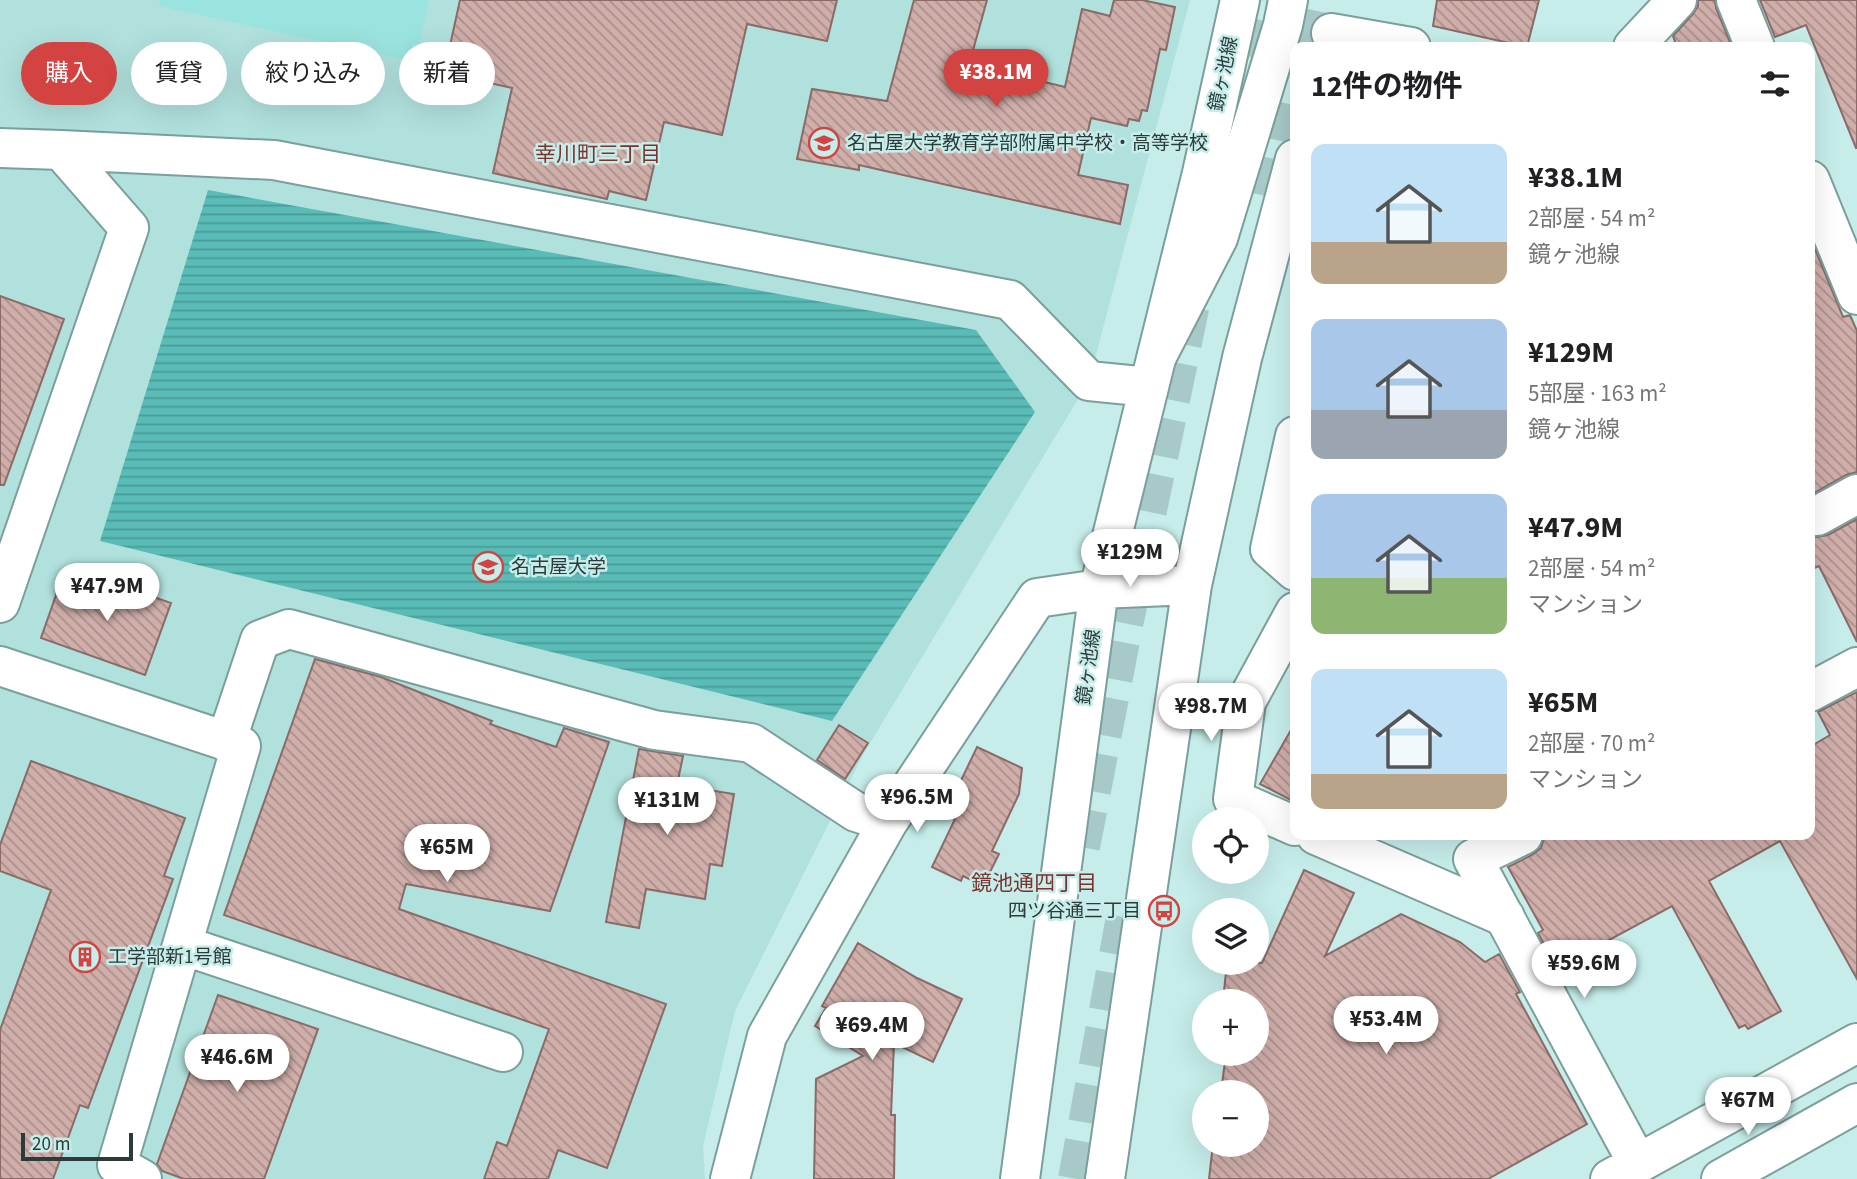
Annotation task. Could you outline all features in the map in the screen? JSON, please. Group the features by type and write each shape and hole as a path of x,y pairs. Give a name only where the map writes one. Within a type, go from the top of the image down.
{"main road":[{"name":"鏡ヶ池線","path":"1020,1179 1099,589 1202,173 1240,0"},
{"path":"0,148 274,160 1010,300 1089,381 1153,371 1218,238 1288,0"},
{"path":"1638,42 1677,0"},
{"path":"1735,0 1753,42"},
{"path":"1332,27 1391,42"},
{"path":"0,603 129,228 61,150"},
{"path":"1105,1179 1192,585 1242,358 1290,178"},
{"path":"1815,192 1857,295"},
{"path":"1290,459 1270,549 1290,567"},
{"path":"1815,516 1857,495"},
{"path":"730,1179 767,1036 888,822 1037,598 1099,589 1192,585"},
{"path":"1290,621 1246,702 1233,799 1290,824"},
{"path":"226,741 260,640 289,629 654,730 751,743 856,812 888,822"},
{"path":"0,666 241,746 117,1165 142,1179"},
{"path":"1815,689 1857,667"},
{"path":"1328,840 1505,917"},
{"path":"1513,840 1473,859 1505,917 1624,1171 1857,1043"},
{"path":"182,945 503,1052"},
{"path":"1721,1179 1857,1103"}],"shaded area":[{"name":"名古屋大学","path":"0,0 1190,0 1089,381 864,753 735,1011 703,1146 705,1179 0,1179"},
{"path":"160,0 429,0 420,42 399,42 399,58 385,55 385,42 324,42 159,6"},
{"path":"208,190 976,330 1035,412 832,721 100,541"}],"building":[{"path":"460,0 837,0 827,41 747,24 722,135 664,122 646,200 609,191 607,199 493,173 512,88 495,84 495,42 451,42"},
{"path":"914,0 987,0 972,54 1002,61 1000,71 1065,87 1082,9 1110,16 1114,0 1142,0 1175,7 1166,50 1160,49 1147,111 1142,110 1139,121 1129,119 1127,126 1091,118 1078,175 1128,185 1120,224 859,165 859,170 797,159 812,89 887,101"},
{"path":"1437,0 1539,0 1528,42 1505,42 1433,26"},
{"path":"1698,0 1715,0 1730,42 1675,42 1673,36 1698,6"},
{"path":"1760,0 1857,0 1857,148 1806,25 1775,37"},
{"path":"1815,249 1843,317 1850,315 1857,331 1857,472 1846,475 1815,492"},
{"path":"0,296 64,319 4,485 0,485"},
{"path":"1857,519 1857,642 1819,566 1815,568 1815,537 1828,535"},
{"path":"95,576 171,603 145,675 41,638 62,578 90,588"},
{"path":"315,659 381,677 492,721 490,724 556,747 564,728 609,742 550,911 406,884 399,909 666,1004 607,1168 558,1150 548,1179 484,1179 497,1142 507,1146 549,1029 224,915"},
{"path":"1857,692 1857,979 1780,841 1709,881 1781,1011 1748,1029 1745,1025 1739,1028 1672,906 1558,970 1538,933 1543,930 1508,867 1532,855 1541,848 1543,840 1815,840 1815,744 1830,735 1818,712"},
{"path":"839,725 868,743 845,779 817,760"},
{"path":"1290,732 1290,799 1260,784"},
{"path":"977,747 1022,768 1019,794 992,851 999,854 983,886 963,876 961,881 932,867 955,819 945,814"},
{"path":"639,749 683,756 677,785 734,794 722,866 710,864 705,899 646,889 639,928 606,922"},
{"name":"工学部新1号館","path":"31,761 185,818 164,876 173,879 88,1108 80,1105 53,1179 0,1179 0,1030 51,890 0,871 0,845"},
{"path":"1304,870 1354,893 1325,956 1401,914 1460,942 1485,962 1499,954 1520,992 1516,994 1587,1124 1488,1179 1209,1179 1212,1157 1269,1157 1269,1080 1223,1080 1224,1066 1269,1066 1269,989 1224,989 1226,975 1269,975 1269,948"},
{"path":"858,943 917,978 962,999 933,1062 894,1043 891,1115 895,1115 894,1179 814,1179 816,1079 863,1056 815,1026 826,1008 822,1006"},
{"path":"218,995 318,1029 264,1179 184,1179 162,1171 157,1164"}],"tunnel":[{"path":"1247,56 1260,0"},
{"path":"1305,42 1314,0"},
{"path":"1270,197 1290,108"},
{"path":"1081,847 1192,299"},
{"path":"1077,1179 1128,901"}],"place":[{"name":"名古屋大学教育学部附属中学校・高等学校","path":"824,143"},
{"name":"名古屋大学","path":"488,567"},
{"name":"四ツ谷通三丁目","path":"1164,911"},
{"name":"工学部新1号館","path":"85,957"}],"district":[{"name":"幸川町三丁目","path":"598,154"},
{"name":"鏡池通四丁目","path":"1034,883"}]}
